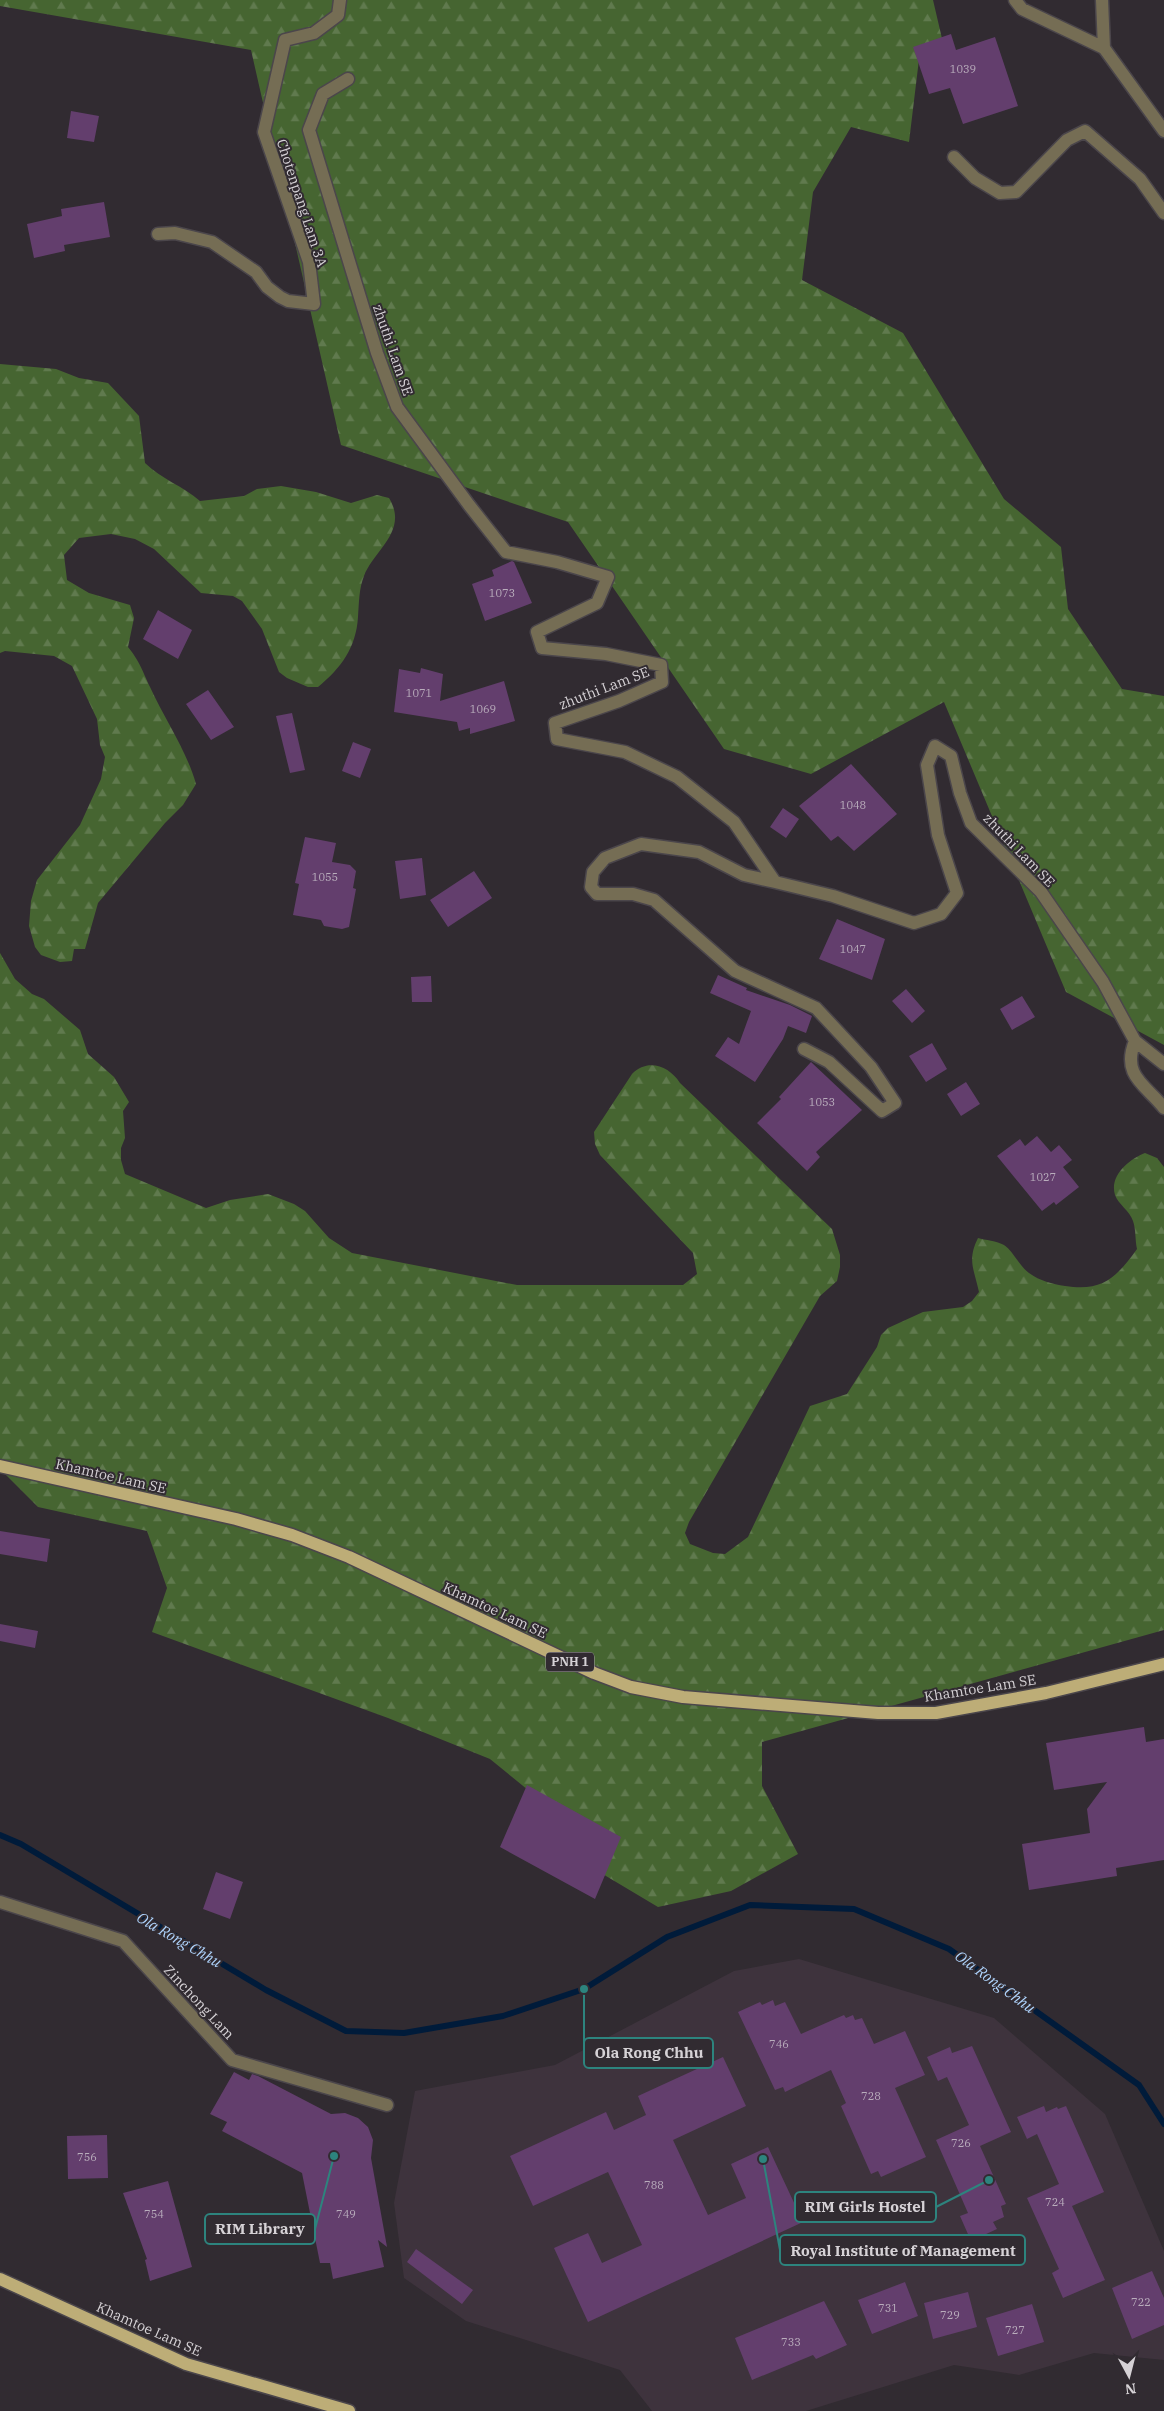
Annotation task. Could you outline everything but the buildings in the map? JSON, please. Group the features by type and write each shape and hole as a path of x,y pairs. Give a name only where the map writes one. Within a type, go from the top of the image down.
{"main road":[{"name":"Khamtoe Lam SE","path":"0,1466 236,1519 292,1535 349,1557 594,1674 631,1687 683,1696 878,1713 936,1713 1046,1693 1164,1664"},
{"name":"Khamtoe Lam SE","path":"0,2279 186,2364 349,2411"}],"street":[{"name":"Chotenpang Lam 3A","path":"158,234 175,233 212,242 256,272 267,287 280,297 314,304 309,262 264,132 284,40 314,33 338,15 340,0"},
{"path":"1015,0 1022,9 1104,48 1164,131"},
{"path":"1102,0 1104,48"},
{"name":"zhuthi Lam SE","path":"348,78 323,94 309,130 377,353 397,407 468,505 506,552 557,562 608,577 597,602 537,632 542,648 606,654 661,665 662,682 619,701 555,722 557,739 625,752 677,776 734,822 775,882 833,896 914,923 941,914 957,893 938,834 927,766 935,746 951,756 960,793 971,823 1041,892 1103,982 1135,1041 1164,1064"},
{"path":"954,156 975,178 1000,193 1016,192 1067,140 1086,130 1140,179 1164,213"},
{"path":"775,882 744,875 699,852 641,844 605,858 593,872 591,887 597,894 633,894 654,900 736,971 816,1008 871,1067 894,1103 882,1111 829,1062 804,1049"},
{"path":"1135,1041 1131,1051 1134,1077 1164,1108"},
{"name":"Zinchong Lam","path":"0,1902 122,1941 232,2060 387,2105"}],"shaded area":[{"path":"799,1959 994,2018 1105,2114 1164,2251 1164,2360 1094,2353 1019,2375 954,2365 806,2411 652,2411 620,2370 466,2321 404,2278 394,2203 415,2091 555,2065 734,1971"}],"green space":[{"path":"0,0 933,0 947,60 920,51 909,142 851,127 813,192 802,280 903,333 1004,499 1061,547 1068,609 1122,689 1164,696 1164,1045 1066,992 944,702 811,774 724,749 568,522 341,445 251,50 0,6"},
{"path":"0,364 56,369 79,378 108,383 139,416 145,463 158,474 200,501 244,496 257,489 281,486 316,492 351,503 377,495 389,498 394,510 393,530 362,581 357,628 351,648 340,665 318,687 308,687 287,678 279,672 262,629 242,601 233,596 201,593 154,549 135,539 111,534 79,538 64,555 67,580 89,593 130,605 134,618 128,647 138,662 181,747 196,784 183,805 165,823 98,903 85,949 74,949 72,961 60,962 41,955 35,947 29,926 31,901 37,880 80,825 101,779 105,757 100,745 97,719 72,666 54,656 5,651 0,653"},
{"path":"0,953 15,979 32,994 44,999 80,1030 88,1054 114,1077 129,1102 123,1111 125,1138 121,1148 121,1160 125,1174 206,1208 230,1200 268,1194 294,1204 305,1211 329,1238 352,1253 517,1285 683,1285 697,1274 693,1253 600,1155 595,1144 594,1132 632,1074 638,1069 651,1065 664,1068 670,1072 832,1229 840,1255 837,1281 820,1296 689,1522 685,1533 690,1544 713,1553 725,1554 748,1537 810,1406 847,1394 877,1347 881,1335 888,1328 923,1312 963,1307 972,1301 979,1292 972,1259 978,1238 1004,1245 1029,1273 1051,1283 1065,1286 1089,1287 1099,1285 1115,1275 1137,1249 1135,1227 1129,1214 1115,1195 1115,1181 1122,1169 1133,1159 1145,1153 1157,1158 1164,1167 1164,1630 762,1742 762,1786 798,1854 731,1891 658,1907 554,1845 544,1803 490,1759 388,1718 152,1632 167,1588 147,1531 38,1507 0,1469"}],"waterway":[{"name":"Ola Rong Chhu","path":"0,1835 21,1844 266,1990 346,2031 404,2033 503,2016 584,1989 667,1937 750,1905 854,1909 949,1949 1139,2085 1164,2124"}],"place":[{"name":"Ola Rong Chhu","path":"584,1989"},
{"name":"RIM Library","path":"334,2156"},
{"name":"Royal Institute of Management","path":"763,2159"},
{"name":"RIM Girls Hostel","path":"989,2180"}]}
